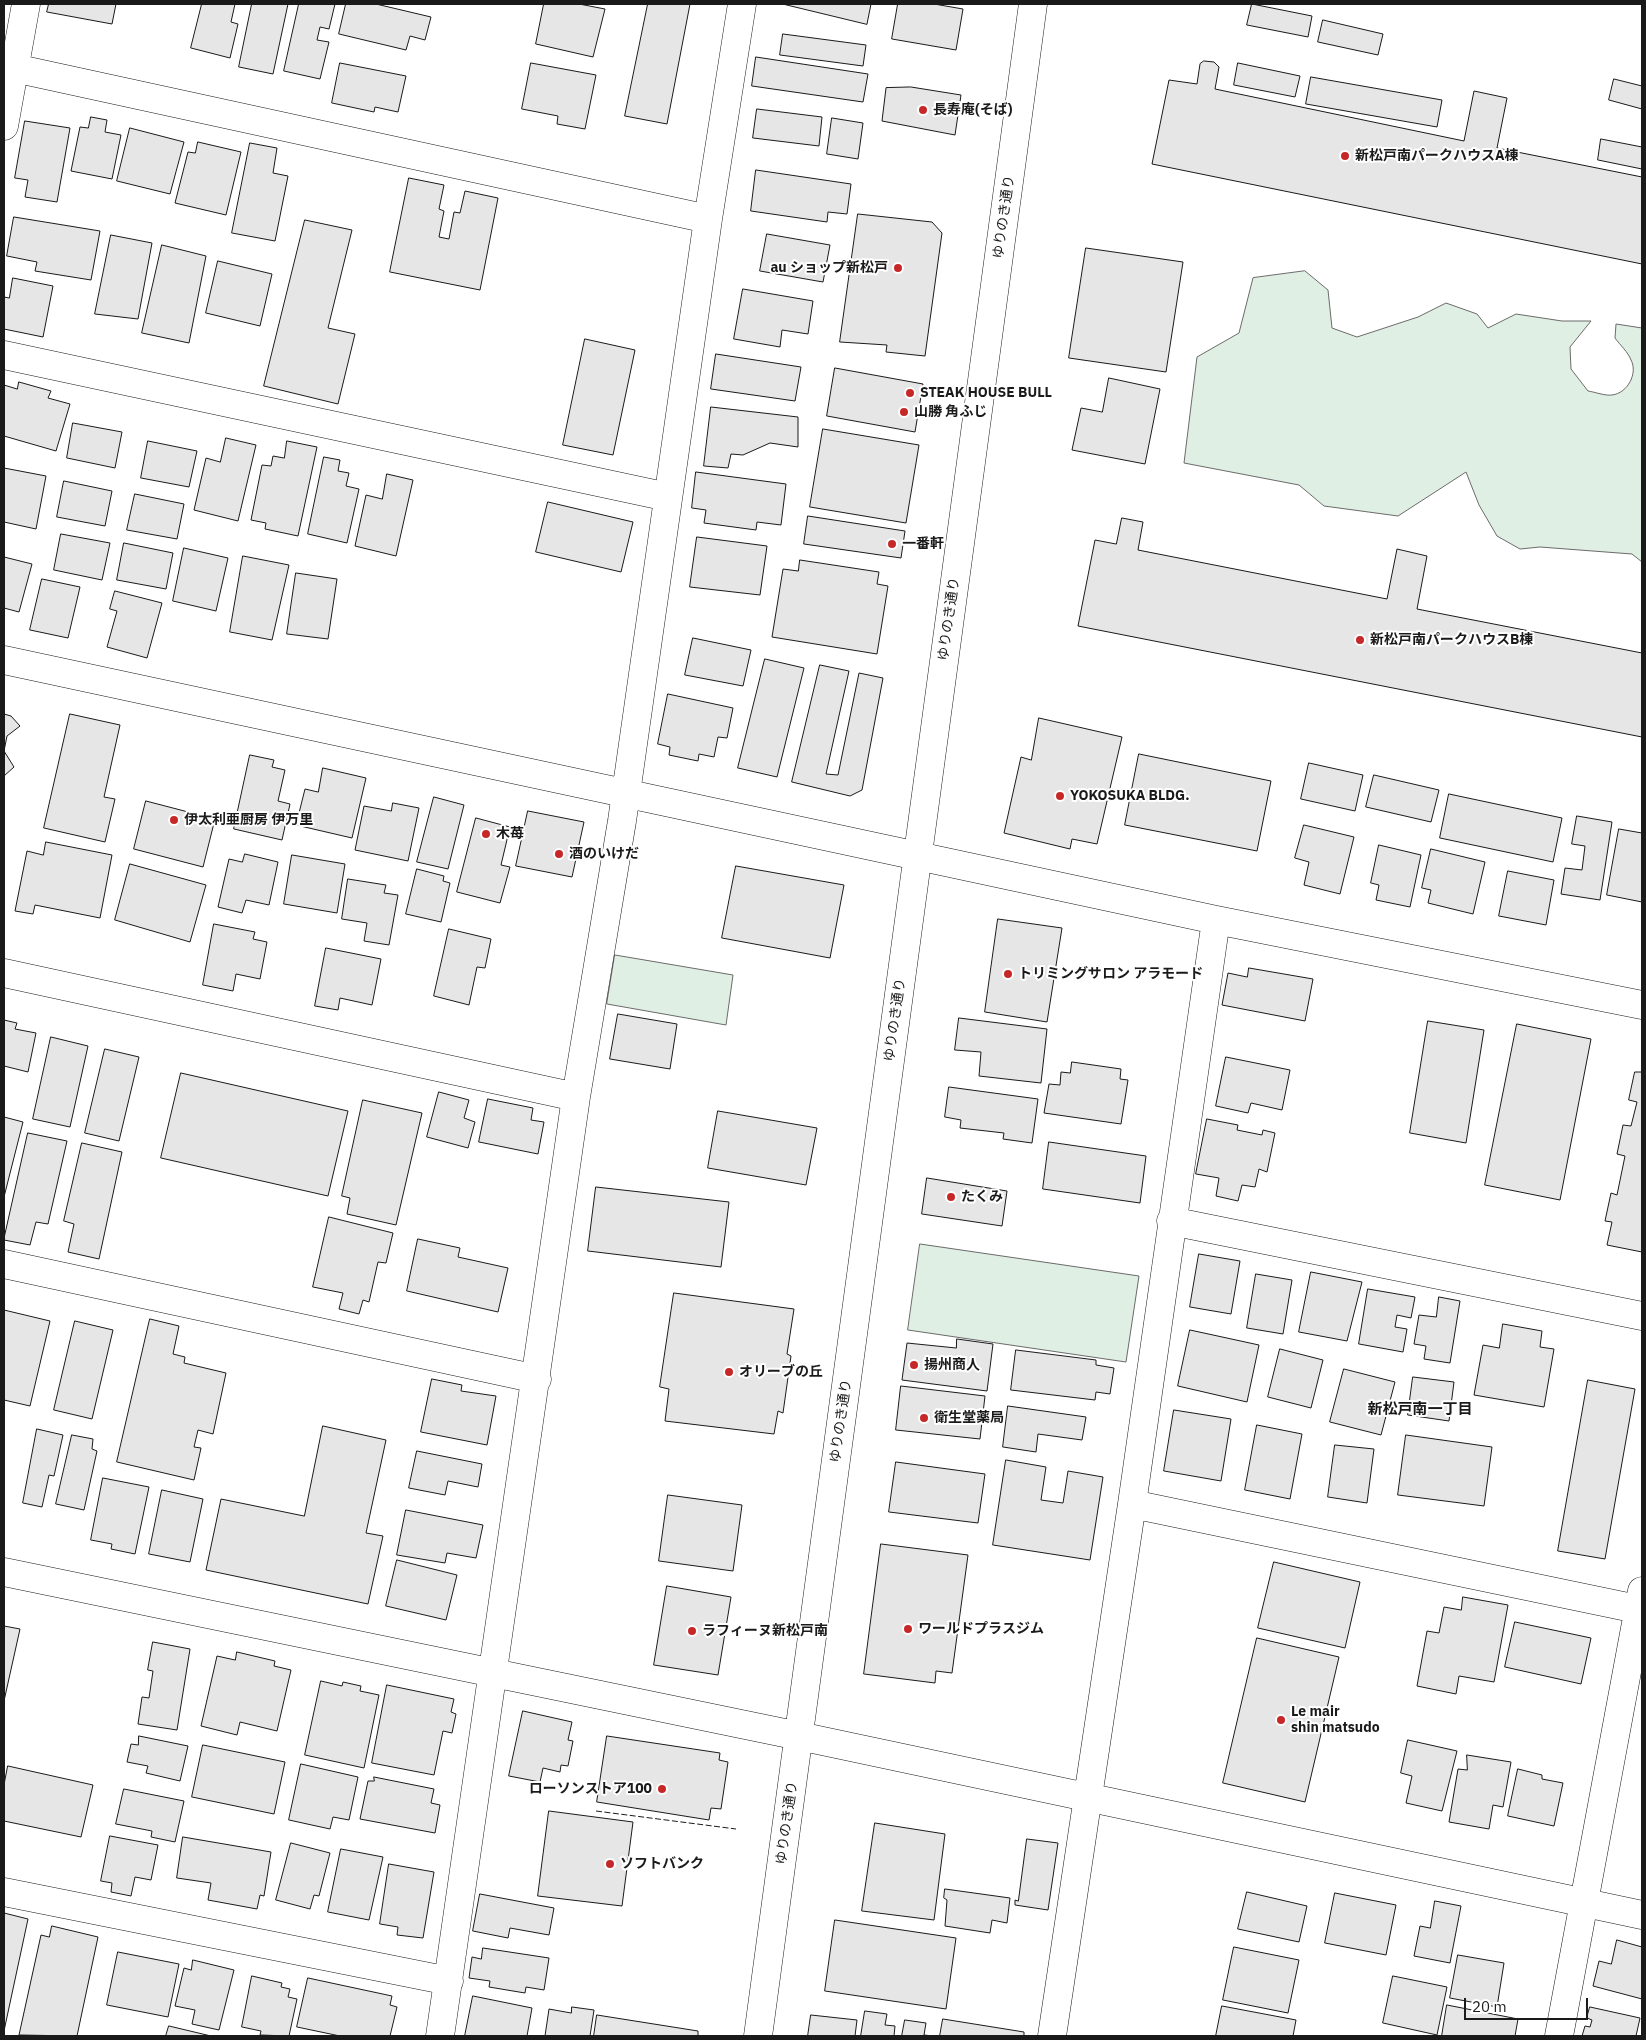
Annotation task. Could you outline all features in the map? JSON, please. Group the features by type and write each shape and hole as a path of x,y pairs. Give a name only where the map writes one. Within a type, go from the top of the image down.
{"street":[{"path":"4,126 26,4"},
{"path":"440,2036 537,1379 576,1097 625,792 708,219 742,4"},
{"name":"ゆりのき通り","path":"758,2036 1033,4"},
{"path":"14,68 708,219"},
{"path":"4,355 668,497"},
{"path":"4,660 1216,920 1642,1005"},
{"path":"1052,2036 1132,1504 1171,1221 1216,920"},
{"path":"4,973 576,1097"},
{"path":"1171,1221 1642,1316"},
{"path":"4,1264 537,1379"},
{"path":"1132,1504 1641,1603 1559,2036"},
{"path":"4,1572 799,1736 1642,1915"},
{"path":"4,1892 449,1981"}],"green space":[{"path":"1305,271 1328,290 1332,328 1357,337 1418,317 1446,303 1477,314 1488,328 1516,314 1562,321 1591,321 1570,347 1571,369 1588,391 1603,394 1612,395 1623,391 1630,382 1633,371 1631,360 1615,338 1616,324 1642,328 1642,562 1632,554 1540,547 1520,549 1497,536 1479,505 1466,472 1398,516 1324,506 1299,485 1184,463 1197,357 1239,333 1253,278"},
{"path":"615,955 733,975 726,1025 607,1004"},
{"path":"920,1244 1139,1276 1126,1362 908,1330"}],"building":[{"path":"49,4 116,4 112,24 47,12"},
{"path":"202,4 235,4 231,22 238,24 230,58 191,48"},
{"path":"252,4 288,4 273,74 239,67"},
{"path":"299,4 335,4 329,29 320,27 317,40 329,42 320,79 284,71"},
{"path":"346,4 376,4 431,17 425,40 410,36 406,50 339,34"},
{"path":"544,4 579,4 605,9 593,57 536,44"},
{"path":"648,4 690,4 667,124 625,116"},
{"path":"783,4 871,4 867,24"},
{"path":"898,4 934,4 963,9 956,50 892,39"},
{"path":"1252,4 1312,16 1308,37 1247,25"},
{"path":"1323,20 1383,34 1378,55 1318,42"},
{"path":"783,34 866,45 863,66 780,55"},
{"path":"756,57 868,74 863,102 752,86"},
{"name":"新松戸南パークハウスA棟","path":"1204,61 1214,62 1219,67 1215,89 1464,141 1474,91 1507,98 1497,148 1642,177 1642,264 1152,164 1169,80 1197,84 1200,64"},
{"path":"340,63 406,76 398,112 375,107 374,112 332,103"},
{"path":"531,63 596,75 585,129 557,124 558,116 522,109"},
{"path":"1238,63 1300,76 1295,97 1234,85"},
{"path":"1311,77 1442,100 1437,127 1306,104"},
{"path":"1614,79 1642,86 1642,109 1609,100"},
{"path":"911,87 961,95 955,135 882,121 886,88"},
{"path":"757,109 822,117 819,146 753,138"},
{"path":"91,117 107,120 105,132 121,135 112,179 71,171 80,127 88,128"},
{"path":"832,118 863,123 858,159 827,154"},
{"path":"25,121 70,128 57,202 25,197 28,180 15,178"},
{"path":"130,128 184,142 170,194 117,181"},
{"path":"1601,139 1642,147 1642,169 1598,160"},
{"path":"198,142 241,152 226,215 175,203 188,152 195,153"},
{"path":"250,143 277,148 273,173 288,176 275,241 232,233"},
{"path":"756,170 851,184 847,214 828,212 827,222 751,211"},
{"path":"409,178 444,185 439,209 444,211 439,237 449,239 454,212 460,213 465,191 498,198 480,290 390,272"},
{"path":"858,214 932,222 942,233 925,356 886,352 887,345 840,342"},
{"path":"14,217 100,231 91,280 35,271 37,262 7,256"},
{"path":"305,220 352,230 328,328 355,334 338,404 264,386"},
{"path":"767,234 830,245 823,282 760,271"},
{"path":"111,235 152,243 138,319 95,314"},
{"path":"162,245 206,256 189,343 142,333"},
{"path":"1086,248 1183,262 1166,372 1069,358"},
{"path":"218,261 272,274 260,326 206,313"},
{"path":"13,278 53,286 43,337 4,329 4,297 9,298"},
{"path":"743,289 813,301 808,334 782,330 780,347 734,339"},
{"path":"585,339 635,350 613,455 563,445"},
{"path":"716,354 801,367 795,401 711,389"},
{"path":"835,368 923,384 915,432 827,416"},
{"path":"1109,378 1160,389 1145,464 1072,450 1081,408 1102,412"},
{"path":"19,382 51,391 48,398 70,404 56,451 4,436 4,385 17,389"},
{"path":"711,407 798,417 798,447 770,443 743,455 731,454 728,468 704,466"},
{"path":"73,423 122,432 115,468 67,458"},
{"path":"823,429 919,445 906,523 810,507"},
{"path":"226,438 256,445 238,521 194,510 206,458 220,462"},
{"path":"148,441 197,451 189,487 141,478"},
{"path":"287,441 317,447 298,536 265,529 266,523 251,520 262,465 271,466 273,456 284,458"},
{"path":"324,457 340,460 338,471 349,473 346,486 359,489 347,543 308,534"},
{"path":"4,468 46,476 36,529 4,522"},
{"path":"696,472 786,484 781,525 757,522 756,530 704,523 706,510 692,508"},
{"path":"387,474 413,480 396,556 355,546 366,495 382,499"},
{"path":"64,481 112,491 105,526 57,517"},
{"path":"135,494 184,504 177,539 127,530"},
{"path":"548,502 633,522 621,572 536,552"},
{"path":"808,516 905,531 901,558 804,544"},
{"name":"新松戸南パークハウスB棟","path":"1122,518 1143,522 1138,550 1387,599 1397,549 1427,556 1417,609 1642,653 1642,737 1078,626 1095,540 1116,544"},
{"path":"61,534 110,543 102,580 54,570"},
{"path":"697,537 767,546 760,595 690,587"},
{"path":"124,543 173,553 166,589 117,580"},
{"path":"184,548 228,558 216,611 173,601"},
{"path":"243,556 289,565 272,640 230,632"},
{"path":"4,557 32,564 19,612 4,608"},
{"path":"800,560 879,572 877,584 888,586 877,654 772,637 783,569 798,571"},
{"path":"296,573 337,579 328,639 287,634"},
{"path":"42,579 80,587 68,638 30,630"},
{"path":"115,591 162,603 147,658 107,647 117,611 110,609"},
{"path":"693,638 751,650 743,686 685,675"},
{"path":"765,659 804,668 777,777 738,768"},
{"path":"820,665 849,671 826,774 838,775 859,673 883,678 862,790 850,796 792,782"},
{"path":"668,694 733,708 727,738 718,737 714,757 699,754 698,761 669,755 670,747 658,744"},
{"path":"4,714 11,716 20,726 7,736 4,751"},
{"path":"70,714 120,725 104,797 115,799 105,842 44,828"},
{"name":"YOKOSUKA BLDG.","path":"1039,718 1122,737 1097,844 1072,839 1070,849 1004,833 1021,757 1031,760"},
{"path":"4,751 14,767 4,776"},
{"path":"1139,754 1271,781 1257,851 1125,825"},
{"path":"250,755 274,760 272,767 285,770 278,801 290,804 282,840 234,829"},
{"path":"1309,763 1363,775 1355,811 1301,799"},
{"path":"323,768 366,778 352,838 296,825 305,789 318,792"},
{"path":"1374,775 1439,790 1431,822 1366,807"},
{"path":"1449,794 1562,818 1553,862 1440,838"},
{"path":"434,797 464,805 448,869 417,862"},
{"path":"146,801 215,819 203,867 134,849"},
{"path":"393,803 419,808 408,861 355,850 364,806 391,811"},
{"path":"528,811 584,822 572,877 516,866"},
{"path":"1577,816 1612,822 1600,900 1561,894 1565,868 1582,870 1585,846 1572,844"},
{"path":"476,818 510,827 501,865 510,867 500,903 457,892"},
{"path":"1304,825 1354,837 1340,894 1304,885 1309,862 1295,858"},
{"path":"1619,829 1642,833 1642,902 1607,895"},
{"path":"46,842 112,855 100,918 35,905 33,914 15,911 27,851 43,855"},
{"path":"1379,845 1421,855 1410,907 1376,900 1379,885 1371,883"},
{"path":"1431,849 1485,862 1473,914 1428,903 1431,890 1422,888"},
{"path":"245,854 278,862 269,905 246,900 242,913 218,907 229,859 242,862"},
{"path":"292,855 345,864 337,913 284,904"},
{"path":"130,864 206,885 190,942 115,920"},
{"path":"736,866 844,885 830,958 722,938"},
{"path":"417,869 444,876 443,881 450,883 441,922 406,914"},
{"path":"1508,871 1554,880 1546,925 1499,916"},
{"path":"348,879 386,885 384,893 398,895 389,945 364,941 367,923 342,919"},
{"path":"998,919 1062,928 1047,1022 985,1012"},
{"path":"214,924 255,932 253,939 267,942 260,979 236,974 233,991 203,985"},
{"path":"449,929 491,939 485,968 477,967 469,1005 434,996"},
{"path":"326,948 381,959 372,1005 340,998 338,1010 315,1006"},
{"path":"1249,968 1313,979 1305,1021 1222,1005 1228,973 1247,977"},
{"path":"618,1014 677,1024 670,1069 610,1059"},
{"path":"959,1018 1047,1029 1041,1083 979,1076 981,1052 955,1050"},
{"path":"4,1020 17,1023 15,1029 36,1033 28,1072 4,1066"},
{"path":"1428,1021 1484,1030 1466,1143 1410,1133"},
{"path":"1517,1024 1591,1039 1560,1200 1485,1185"},
{"path":"51,1037 88,1046 70,1127 33,1119"},
{"path":"105,1049 139,1057 119,1141 85,1133"},
{"path":"1226,1057 1290,1070 1282,1110 1251,1103 1248,1113 1216,1106"},
{"path":"1072,1062 1121,1069 1120,1079 1128,1080 1121,1124 1044,1113 1049,1084 1060,1085 1061,1072 1070,1073"},
{"path":"1635,1072 1642,1072 1642,1252 1607,1245 1612,1222 1605,1221 1611,1193 1617,1195 1625,1156 1617,1154 1623,1125 1631,1126 1637,1102 1629,1100"},
{"path":"181,1073 348,1111 328,1196 161,1158"},
{"path":"949,1087 1038,1099 1032,1143 1003,1139 1004,1133 960,1128 961,1120 945,1117"},
{"path":"439,1092 469,1100 464,1118 475,1122 468,1148 427,1137"},
{"path":"488,1099 533,1108 531,1120 544,1122 538,1154 479,1142"},
{"path":"363,1100 422,1113 396,1225 347,1214 350,1198 342,1196"},
{"path":"718,1111 817,1128 806,1185 708,1168"},
{"path":"4,1117 23,1122 4,1197"},
{"path":"1207,1119 1238,1125 1237,1130 1262,1135 1263,1130 1275,1133 1267,1172 1259,1169 1255,1187 1242,1185 1238,1201 1216,1196 1219,1178 1196,1174"},
{"path":"28,1133 67,1141 48,1224 36,1222 30,1245 4,1240"},
{"path":"1049,1142 1146,1156 1140,1203 1043,1189"},
{"path":"82,1143 122,1152 99,1259 68,1252 74,1224 64,1221"},
{"path":"927,1178 1007,1191 1002,1226 922,1214"},
{"path":"596,1187 729,1202 721,1267 588,1251"},
{"path":"329,1217 393,1233 386,1263 378,1262 369,1302 363,1300 359,1314 339,1309 343,1293 313,1287"},
{"path":"418,1239 460,1248 458,1257 508,1268 498,1312 407,1291"},
{"path":"1199,1254 1240,1261 1231,1314 1190,1307"},
{"path":"1311,1272 1362,1282 1347,1341 1299,1332"},
{"path":"1256,1274 1292,1280 1283,1334 1247,1328"},
{"path":"1368,1289 1415,1297 1411,1318 1397,1315 1395,1327 1407,1329 1403,1352 1359,1344"},
{"path":"674,1293 794,1309 787,1354 791,1356 783,1413 778,1411 774,1434 665,1421 669,1389 660,1387"},
{"path":"1439,1297 1460,1301 1450,1363 1424,1359 1426,1346 1414,1344 1419,1315 1436,1317"},
{"path":"4,1310 50,1321 30,1406 4,1400"},
{"path":"150,1319 179,1326 173,1354 185,1357 184,1363 226,1373 213,1434 198,1430 194,1447 201,1448 194,1480 117,1462"},
{"path":"75,1321 113,1330 92,1419 54,1410"},
{"path":"1503,1324 1542,1331 1540,1347 1554,1349 1544,1407 1474,1395 1483,1345 1499,1348"},
{"path":"1190,1330 1259,1345 1247,1402 1178,1386"},
{"path":"957,1339 993,1344 987,1391 902,1380 907,1343 956,1348"},
{"path":"1280,1349 1323,1360 1311,1408 1268,1397"},
{"path":"1016,1350 1096,1360 1096,1365 1114,1368 1110,1394 1096,1392 1095,1400 1011,1390"},
{"path":"1344,1369 1395,1382 1381,1435 1330,1422"},
{"path":"1413,1377 1454,1382 1449,1421 1408,1415"},
{"path":"432,1379 462,1385 461,1391 496,1396 487,1445 421,1432"},
{"path":"1588,1380 1635,1389 1605,1559 1558,1551"},
{"path":"901,1386 985,1396 980,1439 896,1430"},
{"path":"1008,1406 1086,1417 1082,1440 1038,1434 1036,1452 1003,1447"},
{"path":"1174,1410 1231,1419 1221,1481 1164,1471"},
{"path":"1257,1425 1302,1434 1290,1499 1245,1490"},
{"path":"323,1426 386,1440 366,1533 383,1536 368,1604 206,1570 221,1499 304,1516"},
{"path":"37,1429 63,1435 54,1476 49,1475 42,1507 23,1503"},
{"path":"72,1435 93,1439 92,1449 97,1451 84,1510 56,1504"},
{"path":"1406,1435 1492,1447 1484,1506 1398,1495"},
{"path":"1335,1445 1374,1449 1367,1503 1328,1497"},
{"path":"417,1451 482,1464 478,1487 448,1481 445,1495 409,1488"},
{"path":"1006,1460 1046,1467 1041,1500 1063,1503 1068,1471 1103,1477 1090,1560 993,1545"},
{"path":"896,1462 985,1474 978,1523 889,1512"},
{"path":"103,1478 149,1487 135,1554 111,1549 112,1544 91,1540"},
{"path":"162,1490 203,1499 190,1562 149,1554"},
{"path":"668,1495 742,1505 733,1571 659,1561"},
{"path":"406,1510 483,1525 476,1558 447,1553 445,1563 397,1555"},
{"path":"881,1544 968,1555 952,1673 936,1671 935,1683 864,1674"},
{"path":"397,1560 457,1575 446,1620 386,1606"},
{"path":"1274,1562 1360,1582 1345,1648 1258,1628"},
{"name":"ラフィーヌ新松戸南","path":"667,1586 731,1597 718,1675 654,1665"},
{"path":"1463,1597 1508,1605 1494,1682 1459,1676 1456,1694 1417,1686 1427,1631 1439,1633 1444,1607 1461,1610"},
{"path":"1515,1622 1591,1638 1581,1684 1505,1667"},
{"path":"4,1626 20,1629 4,1701"},
{"name":"Le mair shin matsudo","path":"1257,1638 1339,1657 1305,1802 1223,1783"},
{"path":"153,1642 190,1649 177,1730 138,1724 142,1697 149,1698 153,1671 148,1670"},
{"path":"237,1652 275,1661 274,1666 291,1670 277,1731 240,1722 237,1735 201,1726 217,1656 235,1660"},
{"path":"321,1681 342,1686 343,1682 361,1686 360,1691 379,1695 364,1768 305,1755"},
{"path":"387,1685 454,1699 451,1712 456,1714 452,1733 443,1731 434,1775 372,1763"},
{"path":"523,1711 572,1722 568,1740 573,1741 568,1766 561,1765 560,1772 543,1768 540,1782 509,1776"},
{"path":"139,1736 188,1746 180,1781 146,1773 148,1766 127,1762 131,1744 138,1745"},
{"path":"607,1736 720,1753 719,1760 728,1762 721,1809 711,1808 709,1820 597,1802"},
{"path":"1408,1740 1457,1751 1442,1811 1406,1803 1412,1776 1401,1773"},
{"path":"203,1745 285,1762 274,1814 192,1797"},
{"path":"1467,1755 1511,1762 1503,1807 1493,1805 1489,1829 1449,1822 1458,1769 1467,1770"},
{"path":"301,1764 358,1777 349,1820 333,1817 330,1829 289,1820"},
{"path":"8,1766 93,1785 81,1837 4,1821 4,1785"},
{"path":"1518,1769 1542,1775 1542,1779 1563,1783 1554,1826 1508,1816"},
{"path":"374,1777 434,1789 431,1803 440,1805 435,1833 360,1819 368,1781 374,1781"},
{"path":"124,1789 184,1801 175,1842 151,1837 152,1831 116,1824"},
{"path":"549,1811 633,1822 622,1906 538,1896"},
{"path":"875,1823 945,1834 934,1920 862,1911"},
{"path":"110,1836 158,1845 151,1880 135,1877 131,1896 111,1892 112,1883 101,1881"},
{"path":"183,1837 271,1852 264,1896 260,1895 257,1909 208,1900 211,1883 177,1878"},
{"path":"1027,1839 1058,1843 1048,1910 1015,1905 1015,1900 1018,1901"},
{"path":"291,1843 330,1853 319,1896 314,1895 310,1909 276,1900"},
{"path":"341,1849 383,1857 369,1920 328,1912"},
{"path":"389,1864 434,1872 423,1938 397,1935 398,1927 380,1924"},
{"path":"945,1889 1010,1898 1007,1923 992,1920 990,1933 945,1926 947,1900 944,1898"},
{"path":"1247,1892 1307,1906 1299,1942 1238,1929"},
{"path":"1335,1893 1396,1905 1386,1955 1325,1943"},
{"path":"480,1894 554,1908 549,1935 510,1928 508,1938 473,1931"},
{"path":"1435,1901 1461,1906 1450,1963 1414,1956 1420,1926 1430,1928"},
{"path":"4,1913 28,1919 4,2031"},
{"path":"835,1920 956,1938 946,2009 825,1991"},
{"path":"52,1926 98,1937 77,2036 19,2035 41,1935 49,1937"},
{"path":"1617,1940 1642,1947 1642,1999 1593,1986 1599,1961 1611,1964"},
{"path":"1234,1947 1299,1960 1288,2013 1223,2000"},
{"path":"483,1948 549,1958 544,1990 526,1987 525,1993 489,1987 490,1981 469,1978 472,1957 481,1959"},
{"path":"118,1952 179,1964 168,2017 107,2005"},
{"path":"1458,1955 1504,1963 1497,2007 1450,1998"},
{"path":"193,1960 234,1970 219,2030 192,2024 195,2010 175,2006 184,1968 191,1970"},
{"path":"252,1976 282,1983 281,1987 290,1989 288,1997 297,1999 289,2036 260,2035 261,2031 242,2027"},
{"path":"1393,1976 1447,1987 1437,2035 1383,2023"},
{"path":"308,1978 392,1996 390,2005 397,2007 390,2036 340,2036 297,2027"},
{"path":"473,1996 532,2008 527,2036 465,2036"},
{"path":"1447,2005 1518,2019 1515,2036 1442,2036"},
{"path":"1222,2006 1296,2020 1293,2036 1216,2036"},
{"path":"572,2007 594,2010 590,2036 545,2036 549,2009 571,2013"},
{"path":"1590,2007 1640,2018 1636,2036 1582,2036 1585,2026 1590,2027 1592,2020 1587,2018"},
{"path":"865,2011 887,2014 885,2025 895,2026 894,2036 861,2036"},
{"path":"597,2015 698,2031 698,2036 594,2036"},
{"path":"811,2015 857,2020 855,2036 808,2036"},
{"path":"943,2019 1024,2032 1024,2036 940,2036"},
{"path":"905,2020 926,2023 924,2035 933,2036 902,2036"},
{"path":"169,2026 211,2036 166,2036"}],"fence":[{"path":"596,1811 736,1829"}],"place":[{"name":"長寿庵(そば)","path":"923,110"},
{"name":"新松戸南パークハウスA棟","path":"1345,156"},
{"name":"au ショップ新松戸","path":"898,268"},
{"name":"STEAK HOUSE BULL","path":"910,393"},
{"name":"山勝 角ふじ","path":"904,412"},
{"name":"一番軒","path":"892,544"},
{"name":"新松戸南パークハウスB棟","path":"1360,640"},
{"name":"YOKOSUKA BLDG.","path":"1060,796"},
{"name":"伊太利亜厨房 伊万里","path":"174,820"},
{"name":"木苺","path":"486,834"},
{"name":"酒のいけだ","path":"559,854"},
{"name":"トリミングサロン アラモード","path":"1008,974"},
{"name":"たくみ","path":"951,1197"},
{"name":"揚州商人","path":"914,1365"},
{"name":"オリーブの丘","path":"729,1372"},
{"name":"衛生堂薬局","path":"924,1418"},
{"name":"ワールドプラスジム","path":"908,1629"},
{"name":"ラフィーヌ新松戸南","path":"692,1631"},
{"name":"Le mair shin matsudo","path":"1281,1720"},
{"name":"ローソンストア100","path":"662,1789"},
{"name":"ソフトバンク","path":"610,1864"}],"district":[{"name":"新松戸南一丁目","path":"1420,1410"}]}
